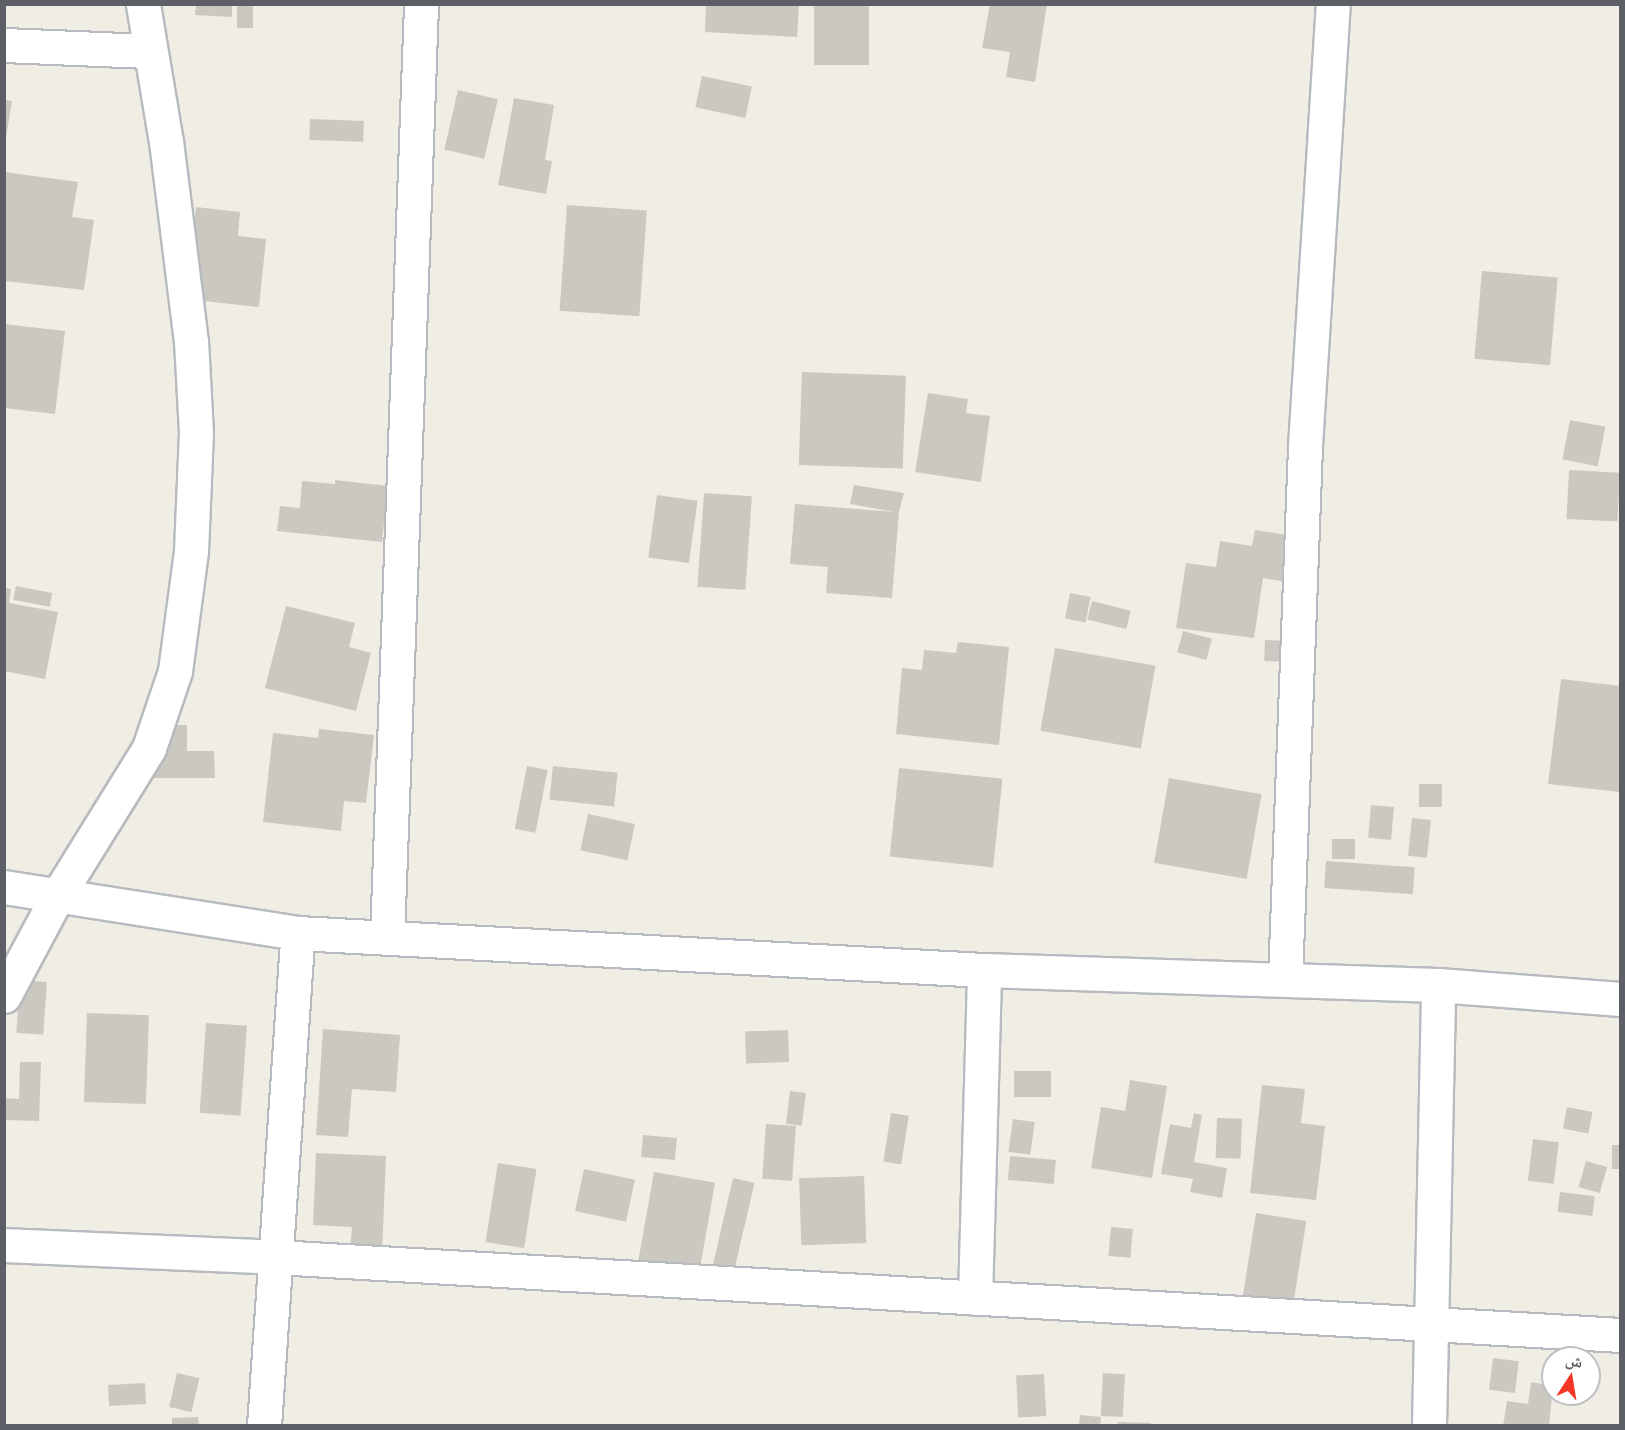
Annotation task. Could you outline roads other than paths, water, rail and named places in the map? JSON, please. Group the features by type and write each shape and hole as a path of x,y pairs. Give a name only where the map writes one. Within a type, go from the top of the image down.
{"street":[{"path":"4,996 58,895 150,748 175,671 191,551 196,433 191,342 166,141 149,51 143,4"},
{"path":"387,937 421,4"},
{"path":"1286,979 1305,446 1333,4"},
{"path":"4,45 149,51"},
{"path":"4,887 298,933 984,970 1438,985 1620,999"},
{"path":"264,1425 298,933"},
{"path":"975,1298 984,970"},
{"path":"1429,1425 1438,985"},
{"path":"4,1245 276,1257 1620,1335"}]}
